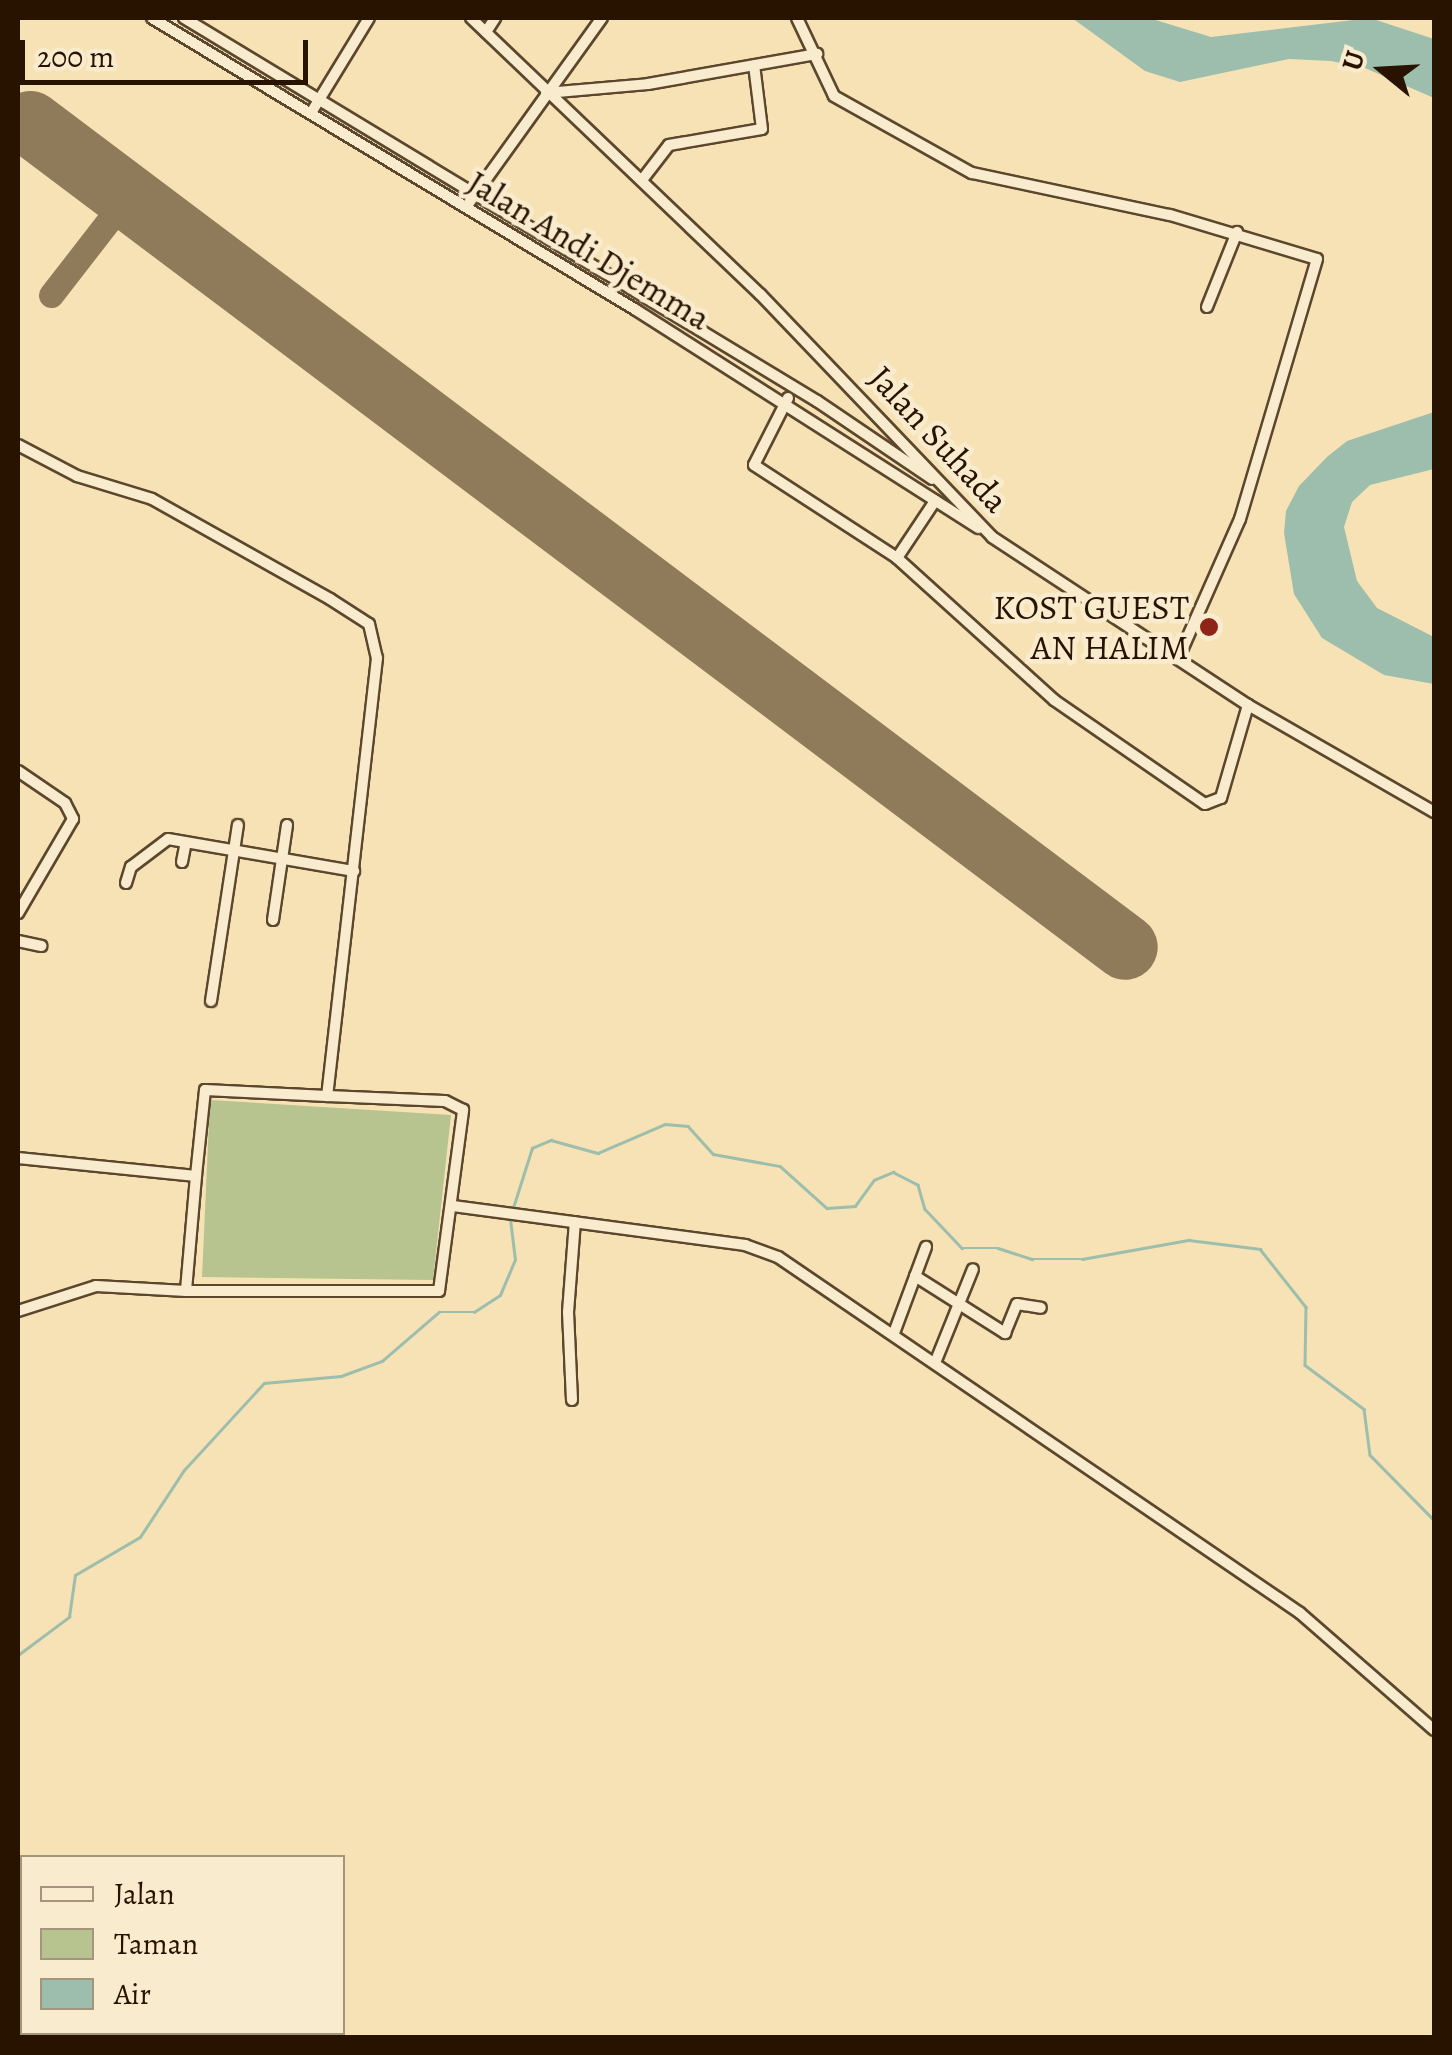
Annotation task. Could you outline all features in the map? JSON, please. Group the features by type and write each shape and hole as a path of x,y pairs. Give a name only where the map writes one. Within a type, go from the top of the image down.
{"street":[{"name":"Jalan Andi Djemma","path":"152,18 670,330 992,536"},
{"name":"Jalan Andi Djemma","path":"184,18 795,388 942,486"},
{"path":"312,114 369,18"},
{"name":"Jalan Suhada","path":"471,18 866,400 992,536 1248,705 1434,812"},
{"path":"486,32 495,18"},
{"path":"466,207 602,18"},
{"path":"797,18 834,96 972,173 1237,232 1308,252 1318,264 1240,519 1178,659"},
{"path":"546,92 817,54"},
{"path":"642,180 668,145 762,129 754,65"},
{"path":"1207,307 1237,232"},
{"path":"670,330 677,316"},
{"path":"795,388 754,465 897,558 1054,700 1206,804 1221,798 1248,705"},
{"path":"18,449 77,476 152,499 368,624 377,658 327,1096"},
{"path":"897,558 934,502"},
{"path":"18,772 73,815 18,914"},
{"path":"211,1001 238,825"},
{"path":"273,920 287,826"},
{"path":"126,883 131,867 162,841 354,871"},
{"path":"182,862 186,842"},
{"path":"18,941 41,946"},
{"path":"18,1311 96,1286 186,1291 438,1291 463,1110 457,1103 206,1090 186,1291"},
{"path":"18,1158 196,1176"},
{"path":"452,1206 745,1245 778,1257 1300,1613 1434,1730"},
{"path":"572,1400 568,1312 575,1222"},
{"path":"894,1333 926,1247"},
{"path":"935,1363 962,1305 973,1269"},
{"path":"915,1276 1005,1332 1017,1304 1041,1308"}],"green space":[{"path":"210,1100 451,1115 433,1280 202,1277"}],"water":[{"path":"1072,18 1149,18 1211,37 1370,18 1434,39 1434,98 1365,68 1331,61 1289,59 1180,82 1145,71"},
{"path":"1434,412 1434,469 1370,485 1352,502 1344,527 1357,581 1377,608 1434,637 1434,684 1384,675 1322,638 1294,594 1284,533 1286,511 1299,486 1327,457 1347,441"}],"waterway":[{"path":"512,1211 532,1148 551,1140 598,1153 665,1124 688,1126 713,1154 780,1166 827,1208 855,1206 874,1180 893,1172 918,1185 925,1209 962,1248 998,1248 1032,1259 1082,1259 1189,1240 1260,1249 1306,1307 1305,1365 1364,1409 1370,1455 1434,1520"},
{"path":"18,1655 69,1617 75,1575 140,1537 184,1470 264,1383 341,1376 382,1361 439,1312 474,1312 500,1295 515,1260 510,1219"}],"taxiway":[{"path":"51,295 127,197"}],"runway":[{"path":"30,123 1125,947"}],"place":[{"name":"KOST GUEST AN HALIM","path":"1209,627"}]}
